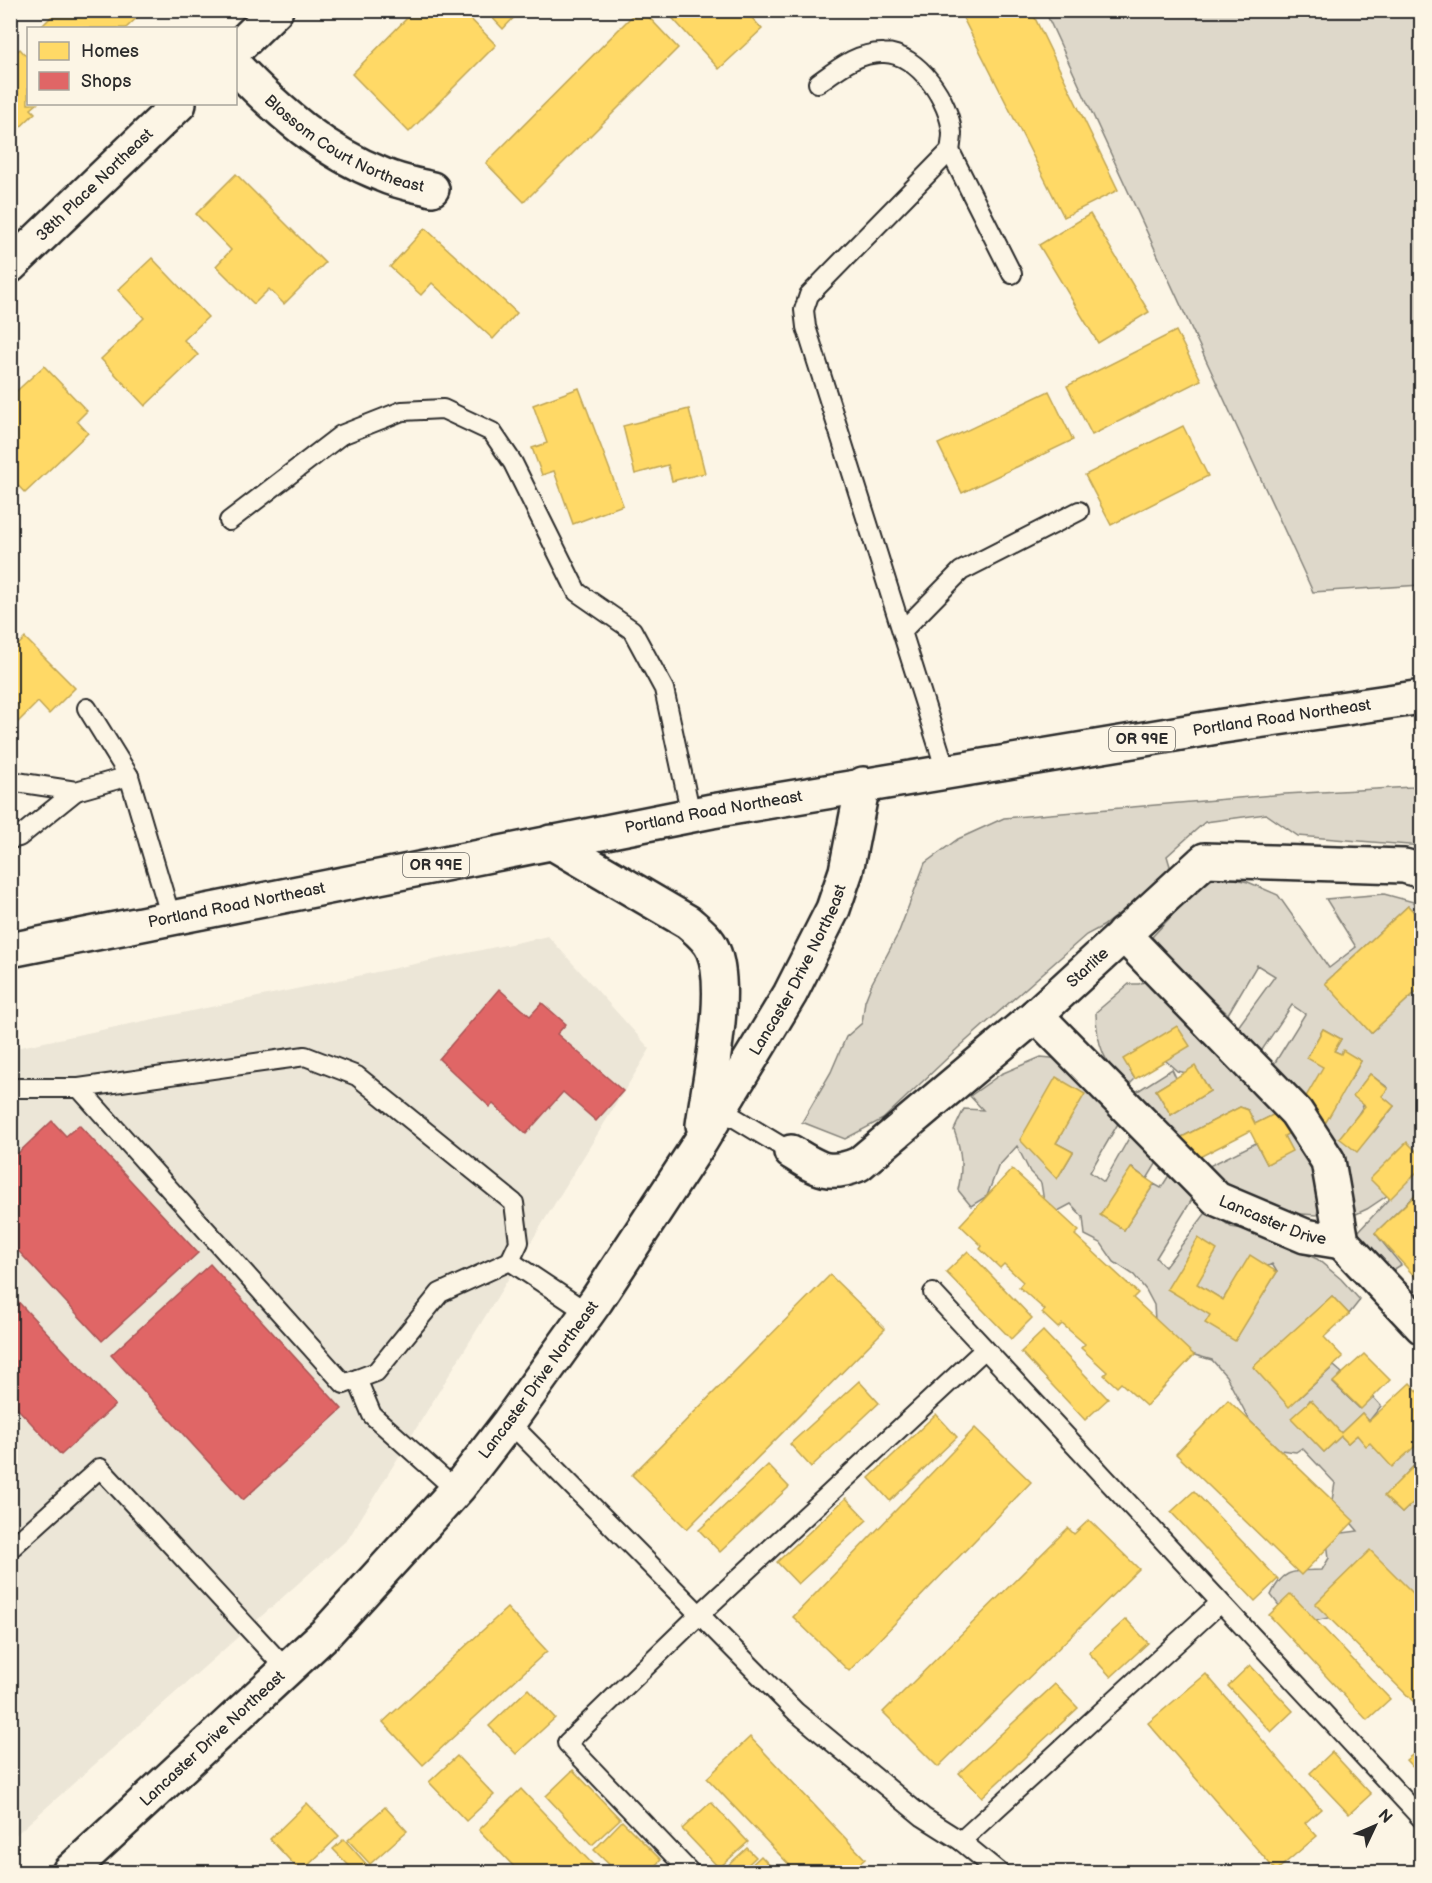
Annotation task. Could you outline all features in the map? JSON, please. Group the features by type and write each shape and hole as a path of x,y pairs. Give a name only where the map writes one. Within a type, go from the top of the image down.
{"main road":[{"path":"237,48 276,10"},
{"name":"Blossom Court Northeast","path":"237,68 270,103 305,132 342,156 384,176 432,189"},
{"name":"38th Place Northeast","path":"10,266 178,105"},
{"name":"Portland Road Northeast","path":"10,950 551,842 863,784 1422,697"},
{"name":"Lancaster Drive Northeast","path":"69,1872 326,1633 456,1490 508,1422 588,1312 701,1141 790,994 833,909 846,871 863,784"},
{"path":"551,842 688,922 702,934 712,949 720,980 701,1141"},
{"name":"Starlite","path":"791,1152 815,1167 840,1172 859,1164 1036,1015 1205,860 1404,866 1422,871"},
{"name":"Lancaster Drive","path":"1036,1015 1217,1199 1305,1236 1342,1242 1328,1161 1296,1112 1124,934"},
{"path":"1342,1242 1422,1327"}],"lane":[{"path":"818,82 855,57 886,52 904,58 923,72 933,85 952,131 950,151 1012,274"},
{"path":"946,771 806,327 804,310 809,295 950,151"},
{"path":"229,521 341,435 402,411 443,409 492,432 513,463 577,592 632,630 664,688 691,815"},
{"path":"903,630 961,571 1079,511"},
{"path":"87,708 129,776 171,918"},
{"path":"10,839 19,837 76,791 129,776"},
{"path":"10,782 76,791"},
{"path":"10,1088 79,1088 305,1056 357,1076 514,1203 519,1242 510,1262 440,1293 376,1372 344,1384 79,1088"},
{"path":"720,1109 791,1152"},
{"path":"510,1262 588,1312"},
{"path":"933,1293 1422,1819"},
{"path":"690,1872 567,1743 700,1614 985,1349"},
{"path":"357,1379 372,1415 456,1490"},
{"path":"508,1422 796,1712 923,1817 961,1841 999,1872"},
{"path":"10,1549 100,1468 287,1670"},
{"path":"961,1841 1220,1603"}],"shaded area":[{"path":"1045,11 1421,11 1421,585 1313,592"},
{"path":"1421,782 1421,846 1298,836 1266,814 1205,822 1167,856 1170,866 1165,878 1103,926 1086,935 958,1048 883,1119 845,1139 802,1122 831,1072 846,1037 862,1023 865,1001 872,983 898,934 925,863 958,839 1004,818 1285,794 1412,787"},
{"path":"1218,875 1248,882 1278,895 1329,968 1356,947 1326,899 1384,894 1421,904 1421,920 1408,906 1326,982 1371,1033 1420,988 1415,982 1421,976 1421,1157 1407,1143 1397,1152 1407,1166 1405,1183 1421,1166 1421,1189 1375,1233 1401,1265 1393,1270 1357,1233 1400,1187 1352,1216 1338,1205 1325,1201 1319,1204 1317,1215 1302,1214 1285,1219 1266,1215 1218,1188 1205,1168 1256,1143 1267,1164 1291,1150 1284,1136 1291,1131 1281,1111 1255,1124 1248,1110 1240,1107 1176,1138 1133,1094 1172,1069 1176,1078 1156,1090 1171,1115 1210,1091 1201,1076 1177,1071 1166,1061 1166,1043 1151,1042 1138,1055 1130,1071 1135,1079 1126,1088 1107,1061 1100,1044 1096,1012 1129,984 1139,984 1173,969 1176,964 1152,937 1192,894","holes":["1257,965 1275,976 1235,1031 1258,1056 1292,1005 1305,1014 1271,1069 1279,1077 1280,1088 1296,1093 1300,1107 1339,1152 1316,1151 1305,1145 1292,1120 1227,1054 1220,1026 1205,1018 1194,1020 1176,1000 1184,990 1208,996 1228,1014","1323,1029 1341,1039 1334,1051 1341,1054 1343,1051 1361,1061 1351,1079 1346,1077 1321,1096 1316,1096 1311,1088 1323,1081 1323,1055 1309,1054","1370,1074 1388,1088 1382,1096 1394,1106 1374,1132 1361,1130 1354,1120 1365,1100 1361,1086"]},
{"path":"548,936 650,1049 348,1539 11,1839 11,1049"},
{"path":"1041,1057 1071,1060 1123,1115 1090,1172 1104,1182 1133,1131 1161,1156 1147,1179 1132,1168 1112,1215 1118,1226 1124,1230 1154,1184 1161,1188 1173,1169 1196,1193 1156,1258 1165,1267 1208,1210 1231,1227 1255,1231 1317,1259 1341,1279 1360,1300 1349,1314 1332,1296 1254,1368 1299,1398 1334,1366 1342,1373 1333,1383 1360,1409 1373,1397 1381,1406 1369,1421 1362,1413 1341,1433 1310,1400 1298,1417 1304,1431 1324,1452 1341,1436 1348,1443 1357,1435 1366,1445 1421,1440 1421,1458 1393,1488 1392,1504 1402,1513 1421,1494 1421,1591 1401,1601 1302,1624 1283,1611 1271,1595 1280,1580 1285,1575 1297,1571 1322,1570 1329,1558 1327,1542 1335,1534 1358,1531 1332,1500 1335,1483 1302,1448 1296,1452 1280,1450 1250,1421 1226,1376 1212,1360 1177,1350 1156,1336 1154,1305 1146,1290 1134,1275 1114,1262 1101,1243 1085,1235 1083,1217 1071,1204 1058,1211 1045,1208 1041,1183 1030,1172 1017,1146 998,1167 987,1196 971,1206 958,1190 961,1160 954,1130 964,1109 983,1110 970,1096 1001,1074","holes":["1062,1133 1056,1143 1073,1152 1062,1171 1041,1155","1272,1264 1277,1272 1238,1335 1200,1299 1171,1283 1197,1284 1223,1300 1227,1293 1243,1297 1262,1269"]}],"building: Homes":[{"path":"58,10 145,10 127,27 41,27"},
{"path":"415,10 462,10 496,45 409,132 352,74"},
{"path":"485,10 521,10 503,29"},
{"path":"638,10 642,10 678,48 524,202 486,163"},
{"path":"665,10 745,10 762,29 719,69"},
{"path":"959,10 1031,10 1118,190 1064,217"},
{"path":"20,49 27,57 27,105 36,105 31,109 35,113 10,137 10,57"},
{"path":"236,174 325,263 284,304 269,289 254,304 216,266 231,250 196,214"},
{"path":"1090,214 1149,312 1098,343 1039,245"},
{"path":"425,228 517,313 493,339 432,283 421,295 390,267"},
{"path":"152,258 208,317 184,340 198,355 145,406 101,359 144,318 118,290"},
{"path":"1176,331 1201,380 1092,435 1067,386"},
{"path":"44,366 87,411 77,421 88,433 25,493 10,477 10,397"},
{"path":"579,388 623,505 573,524 554,471 542,475 532,448 547,443 533,405"},
{"path":"1049,391 1073,440 962,493 938,444"},
{"path":"689,409 705,473 672,481 668,465 635,474 623,426"},
{"path":"1183,426 1208,476 1111,525 1085,475"},
{"path":"25,638 75,688 49,714 38,702 10,730 10,653"},
{"path":"1408,906 1422,920 1422,976 1415,982 1420,988 1371,1033 1325,983"},
{"path":"1177,1026 1190,1046 1135,1079 1123,1059"},
{"path":"1323,1029 1341,1039 1334,1051 1341,1054 1343,1050 1361,1061 1326,1122 1300,1107 1323,1067 1307,1058"},
{"path":"1195,1066 1210,1091 1171,1115 1156,1090"},
{"path":"1370,1074 1388,1089 1382,1096 1394,1106 1357,1152 1339,1138 1365,1106 1353,1096"},
{"path":"1056,1077 1085,1094 1056,1143 1073,1152 1057,1179 1020,1140"},
{"path":"1240,1107 1248,1110 1255,1124 1281,1111 1291,1132 1284,1136 1292,1151 1267,1164 1250,1131 1192,1161 1180,1138"},
{"path":"1407,1142 1422,1157 1422,1167 1390,1199 1370,1179"},
{"path":"1131,1168 1154,1184 1124,1230 1100,1215"},
{"path":"1012,1169 1079,1231 1075,1235 1138,1293 1133,1298 1194,1355 1146,1406 1121,1383 1117,1387 1104,1375 1107,1372 1081,1348 1085,1344 1062,1324 1058,1328 1042,1313 1045,1310 1019,1287 1023,1282 1004,1264 1000,1268 980,1249 982,1246 960,1225"},
{"path":"1422,1189 1422,1275 1417,1279 1375,1233"},
{"path":"1198,1238 1217,1250 1197,1284 1223,1300 1250,1255 1277,1272 1235,1341 1205,1323 1210,1315 1167,1289"},
{"path":"968,1251 1032,1318 1011,1339 946,1272"},
{"path":"830,1275 885,1329 687,1529 632,1475"},
{"path":"1332,1296 1349,1314 1324,1337 1343,1357 1289,1407 1253,1367"},
{"path":"1043,1331 1108,1399 1085,1420 1021,1352"},
{"path":"1364,1354 1390,1380 1361,1409 1333,1382"},
{"path":"859,1381 879,1403 811,1467 790,1444"},
{"path":"1410,1383 1422,1396 1422,1440 1392,1467 1370,1443 1366,1446 1357,1435 1348,1443 1341,1436 1324,1452 1291,1418 1311,1400 1341,1433 1362,1413 1369,1421"},
{"path":"1228,1400 1354,1521 1301,1575 1176,1454"},
{"path":"936,1414 957,1437 890,1501 869,1478"},
{"path":"975,1428 1031,1482 849,1671 793,1617"},
{"path":"1422,1458 1422,1494 1402,1513 1384,1496"},
{"path":"768,1465 789,1487 720,1552 699,1530"},
{"path":"1194,1491 1278,1579 1255,1601 1171,1512"},
{"path":"846,1498 867,1520 798,1584 777,1562"},
{"path":"1089,1520 1139,1569 938,1767 883,1712 1068,1528 1074,1534"},
{"path":"1370,1550 1422,1602 1422,1710 1315,1604"},
{"path":"1291,1594 1390,1699 1367,1720 1269,1615"},
{"path":"507,1608 547,1651 423,1765 383,1722"},
{"path":"1126,1619 1148,1643 1111,1677 1089,1653"},
{"path":"1250,1665 1293,1711 1271,1732 1228,1686"},
{"path":"1206,1674 1321,1809 1305,1823 1317,1836 1276,1871 1148,1723"},
{"path":"1055,1684 1078,1708 982,1797 959,1773"},
{"path":"528,1689 555,1718 516,1754 489,1726"},
{"path":"750,1737 865,1859 850,1872 796,1872 707,1778"},
{"path":"1422,1747 1422,1777 1406,1760"},
{"path":"1332,1752 1371,1794 1349,1814 1310,1773"},
{"path":"457,1756 494,1795 466,1821 429,1782"},
{"path":"573,1770 620,1819 592,1845 546,1796"},
{"path":"521,1789 600,1872 519,1872 479,1830"},
{"path":"711,1802 748,1842 719,1868 682,1829"},
{"path":"307,1803 339,1836 301,1872 270,1839"},
{"path":"385,1807 407,1831 370,1864 348,1840"},
{"path":"622,1821 661,1860 648,1872 617,1872 594,1850"},
{"path":"344,1839 368,1866 361,1872 355,1872 333,1849"},
{"path":"747,1848 756,1857 740,1872 727,1872 724,1869"},
{"path":"761,1856 776,1872 744,1872"}],"building: Shops":[{"path":"499,989 530,1016 542,1003 566,1024 557,1034 623,1091 596,1121 563,1092 526,1134 493,1104 490,1107 439,1059"},
{"path":"52,1121 66,1136 79,1125 198,1253 102,1341 10,1242 10,1152 15,1156"},
{"path":"210,1264 342,1409 243,1500 111,1355"},
{"path":"10,1293 115,1405 61,1455 17,1408 10,1414"}]}
